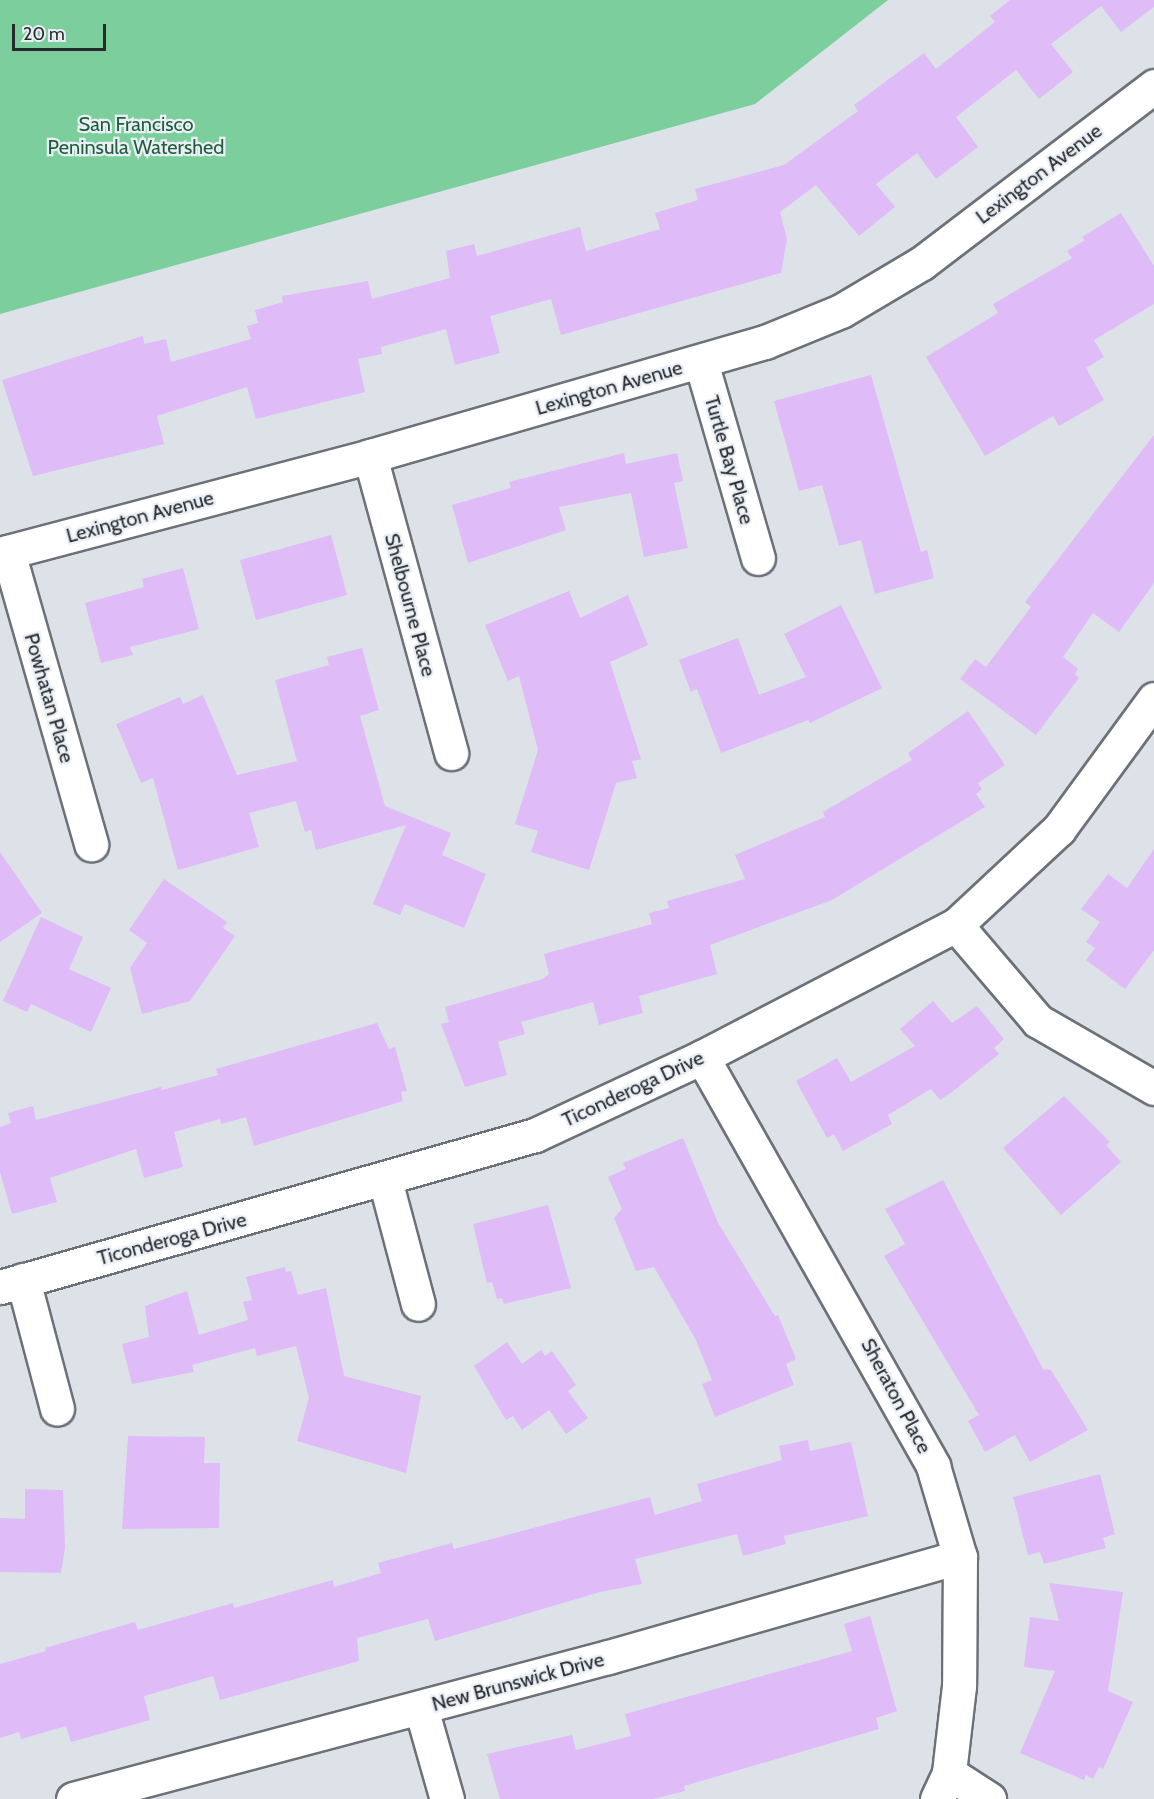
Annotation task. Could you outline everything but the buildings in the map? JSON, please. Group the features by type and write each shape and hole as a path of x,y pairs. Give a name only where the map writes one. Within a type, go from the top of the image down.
{"street":[{"name":"Lexington Avenue","path":"4,553 369,456 701,362 841,311 922,263 1154,86"},
{"name":"Turtle Bay Place","path":"701,362 758,558"},
{"name":"Shelbourne Place","path":"369,456 451,753"},
{"name":"Powhatan Place","path":"4,553 91,844"},
{"name":"Ticonderoga Drive","path":"11,1284 385,1180 535,1135 702,1057 956,925 1059,829 1154,699"},
{"path":"956,925 1038,1021 1154,1088"},
{"name":"Sheraton Place","path":"702,1057 933,1466 960,1557 959,1686 943,1786 989,1799"},
{"path":"385,1180 418,1304"},
{"path":"11,1284 57,1409"},
{"name":"New Brunswick Drive","path":"73,1799 421,1708 960,1557"},
{"path":"421,1708 447,1799"}],"green space":[{"name":"San Francisco Peninsula Watershed","path":"0,0 888,0 755,104 0,314"}]}
